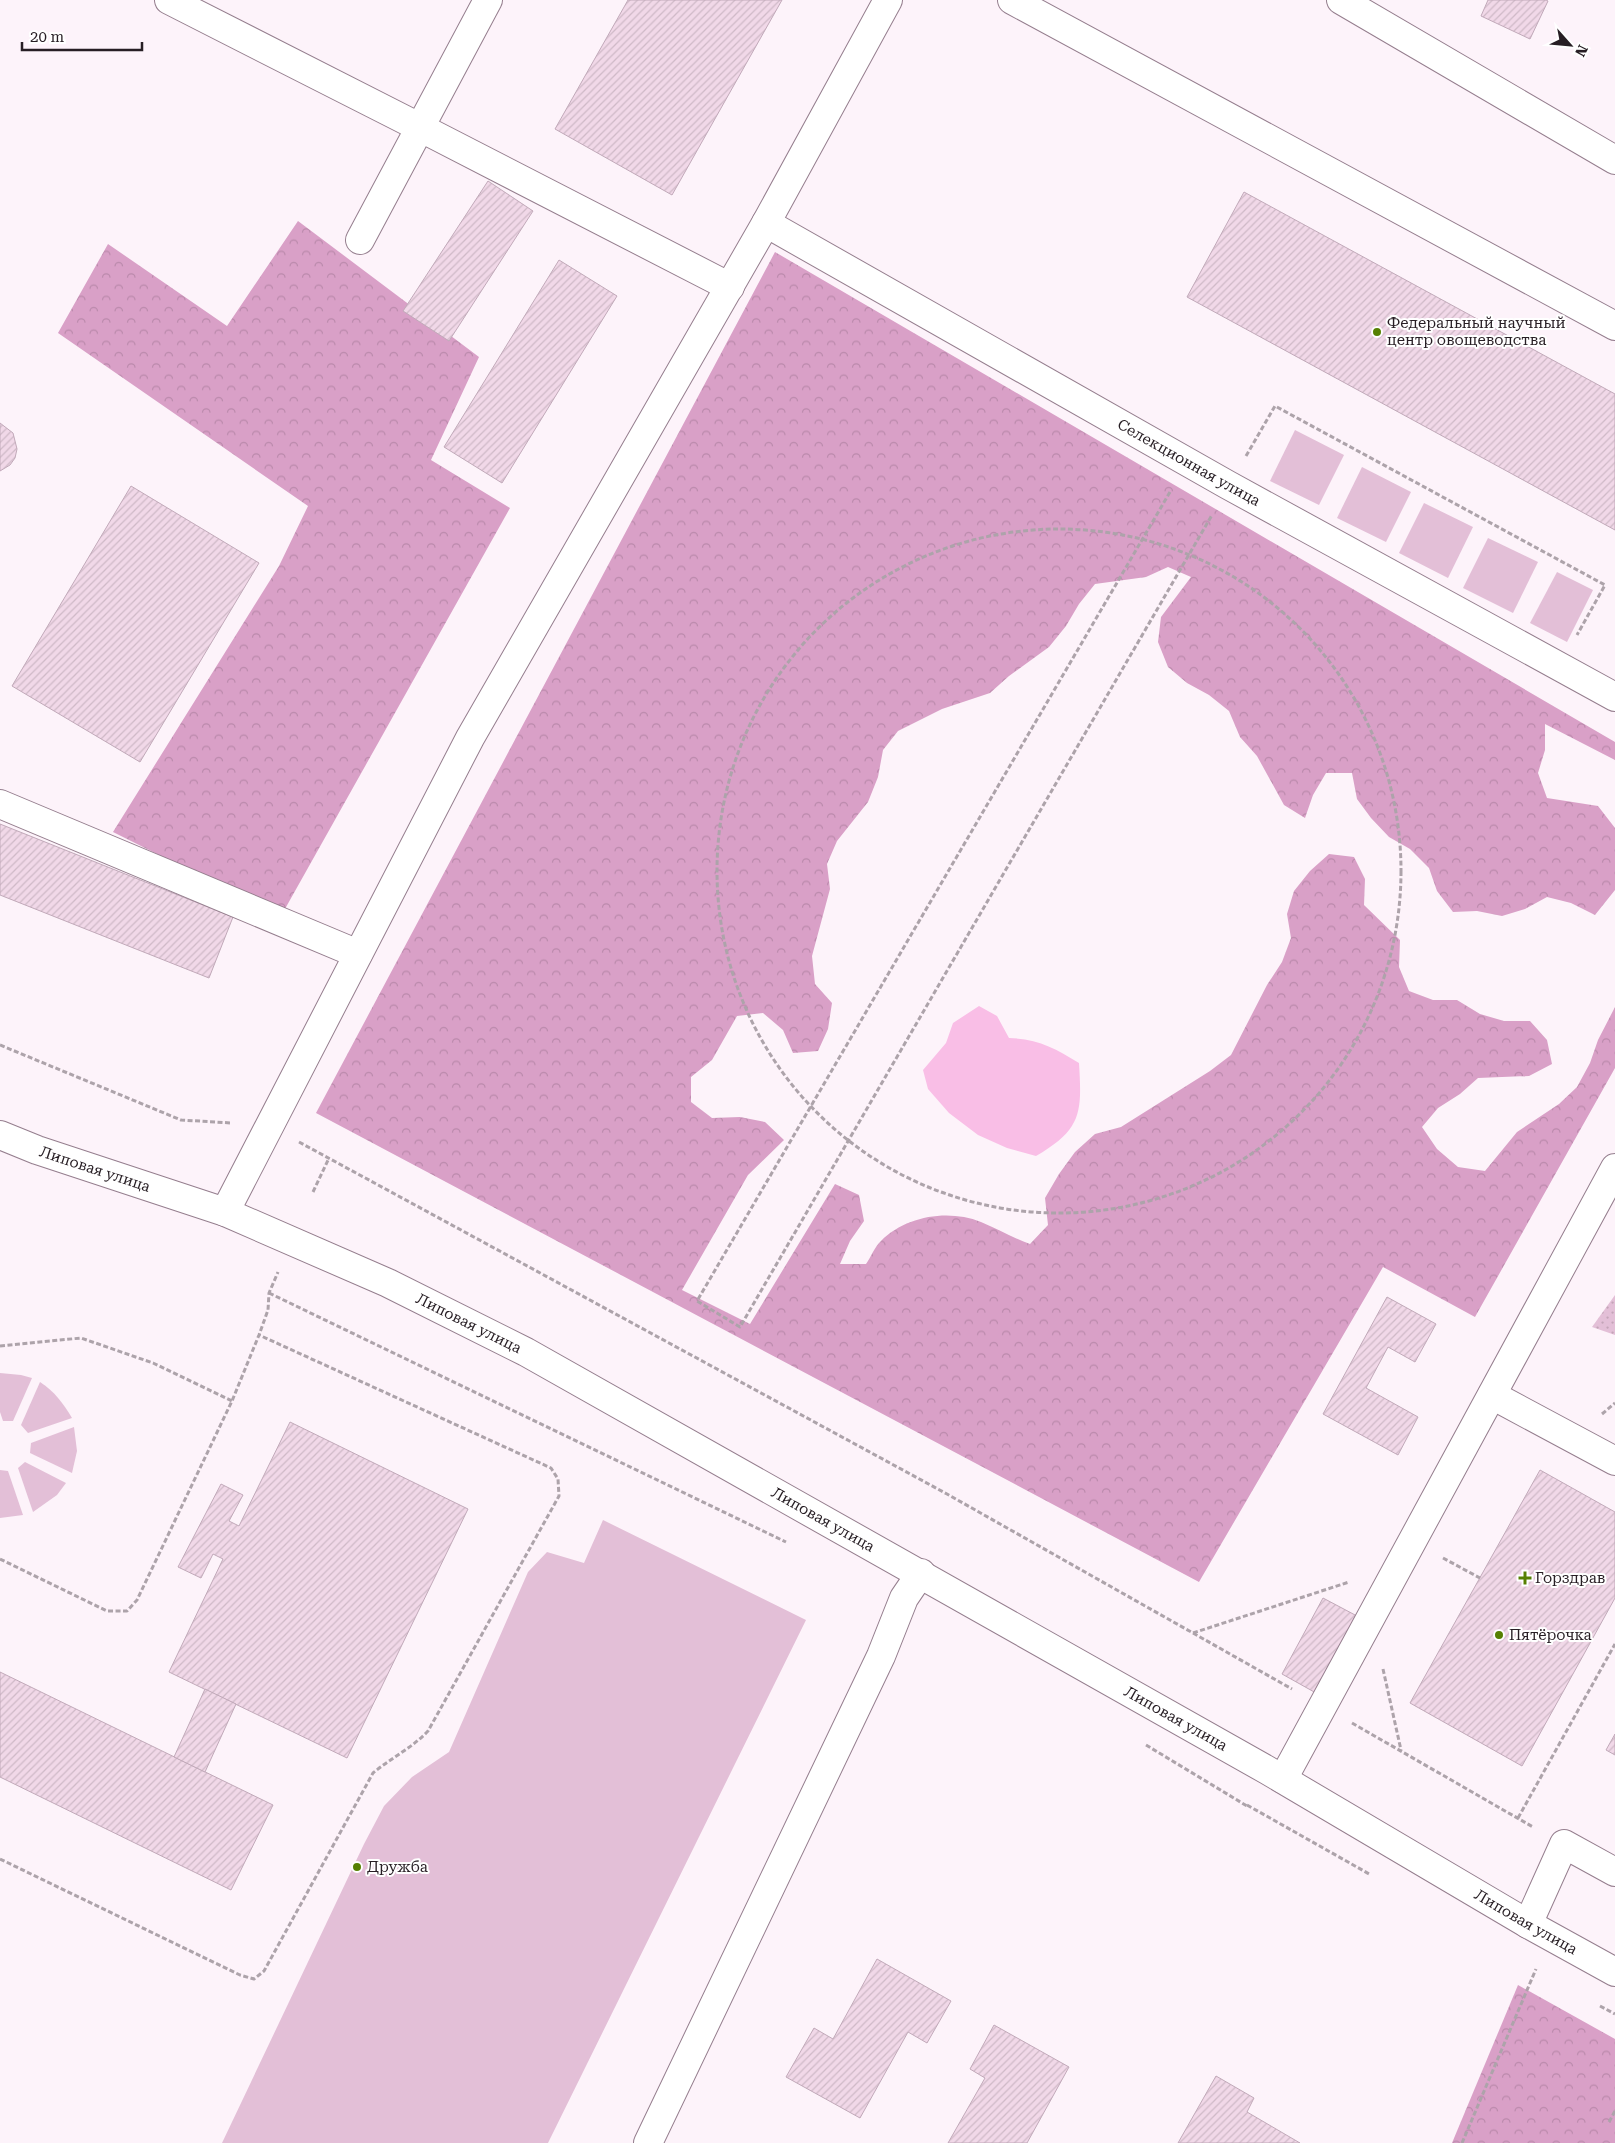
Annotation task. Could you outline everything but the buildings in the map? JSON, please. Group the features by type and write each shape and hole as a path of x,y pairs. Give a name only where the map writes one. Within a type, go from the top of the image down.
{"street":[{"path":"169,0 730,287"},
{"path":"360,240 488,0"},
{"path":"225,1212 470,738 730,287 888,0"},
{"path":"1012,0 1615,326"},
{"path":"1341,0 1615,160"},
{"name":"Селекционная улица","path":"766,223 1228,485 1615,698"},
{"path":"0,804 358,954"},
{"name":"Липовая улица","path":"0,1135 36,1150 225,1212 388,1283 526,1352 921,1573 1283,1779 1528,1924 1615,1972"},
{"path":"1283,1779 1615,1168"},
{"path":"1492,1395 1615,1461"},
{"path":"648,2143 881,1656 904,1598 921,1573"},
{"path":"1528,1924 1564,1844 1615,1872"}],"path":[{"path":"1188,462 697,1301 740,1327 1190,556 1228,485 1275,406 1605,585 1559,666"},
{"path":"1020,527 1138,534 1145,537 1248,581 1335,663 1390,769 1404,887 1378,1004 1313,1104 1228,1172 1126,1210 1017,1214 913,1184 823,1124 810,1108 756,1038 720,935 717,826 747,722 810,632 905,562 1020,527"},
{"path":"0,1045 181,1120 270,1125 947,1494 1564,1844"},
{"path":"313,1192 329,1158"},
{"path":"0,1559 107,1611 127,1611 137,1600 232,1401 268,1310 269,1293 279,1270"},
{"path":"269,1293 787,1542"},
{"path":"0,1859 240,1975 254,1979 264,1971 373,1773 388,1760 417,1743 428,1731 559,1496 558,1479 551,1468 259,1335"},
{"path":"0,1346 81,1338 153,1363 232,1401"},
{"path":"1413,1541 1480,1578"},
{"path":"1192,1633 1399,1566"},
{"path":"1372,1615 1401,1751"},
{"path":"1518,1818 1615,1644"},
{"path":"1138,1740 1246,1806"},
{"path":"1462,2143 1536,1969"},
{"path":"1610,2122 1615,2111"}],"shaded area":[{"path":"1295,430 1344,455 1319,505 1270,481"},
{"path":"1362,467 1411,492 1386,542 1337,518"},
{"path":"1424,503 1473,527 1448,578 1399,553"},
{"path":"1488,538 1538,562 1513,613 1463,588"},
{"path":"1557,572 1593,590 1567,642 1530,623"},
{"path":"979,1006 997,1016 1009,1038 1038,1042 1079,1063 1080,1095 1076,1118 1071,1128 1063,1137 1036,1156 1007,1148 978,1135 949,1113 928,1089 923,1070 946,1043 953,1023"},
{"path":"1615,1295 1615,1335 1592,1327"},
{"path":"0,1373 32,1378 13,1421 3,1421 0,1412"},
{"path":"40,1382 58,1398 72,1418 28,1433 21,1425"},
{"path":"74,1427 77,1451 72,1473 30,1453 31,1443"},
{"path":"25,1462 66,1483 57,1495 33,1512 18,1468"},
{"path":"0,1470 8,1471 23,1515 0,1518"},
{"path":"603,1520 806,1620 548,2143 222,2143 364,1844 384,1806 412,1777 449,1752 528,1572 547,1552 584,1563"}],"green space":[{"path":"298,221 479,357 431,460 510,508 281,916 113,832 279,566 308,506 58,333 108,244 227,326"},
{"path":"775,252 1615,742 1615,760 1545,724 1545,750 1538,773 1547,798 1598,806 1615,828 1615,890 1595,915 1571,903 1547,897 1525,909 1502,916 1477,911 1453,912 1437,891 1429,868 1410,849 1389,837 1371,818 1357,799 1352,773 1326,773 1313,795 1305,818 1284,805 1257,756 1240,737 1229,711 1209,695 1187,683 1168,667 1158,642 1161,617 1191,577 1168,567 1146,577 1095,584 1049,647 1009,676 990,693 942,709 898,731 883,750 878,777 868,802 837,841 827,864 830,889 812,956 815,984 832,1003 828,1029 818,1051 793,1053 783,1030 763,1013 737,1016 712,1060 691,1077 691,1102 712,1118 740,1117 765,1122 784,1140 748,1175 682,1290 750,1324 835,1184 859,1195 864,1221 850,1241 840,1264 866,1264 879,1243 891,1232 928,1217 955,1216 968,1218 1030,1244 1048,1225 1045,1198 1075,1152 1095,1134 1121,1127 1210,1071 1231,1055 1267,985 1282,962 1291,938 1287,914 1294,891 1310,871 1329,854 1354,857 1365,879 1364,905 1400,940 1399,967 1409,991 1433,1000 1457,1000 1480,1014 1504,1021 1530,1021 1547,1040 1552,1064 1529,1076 1478,1078 1460,1094 1438,1108 1422,1127 1437,1149 1458,1167 1485,1171 1517,1132 1559,1104 1577,1087 1615,1007 1615,1068 1475,1317 1383,1267 1199,1582 316,1113"},
{"path":"1518,1985 1615,2039 1615,2143 1452,2143"}],"place":[{"name":"Федеральный научный центр овощеводства","path":"1377,332"},
{"name":"Горздрав","path":"1525,1578"},
{"name":"Пятёрочка","path":"1499,1635"},
{"name":"Дружба","path":"357,1867"}]}
